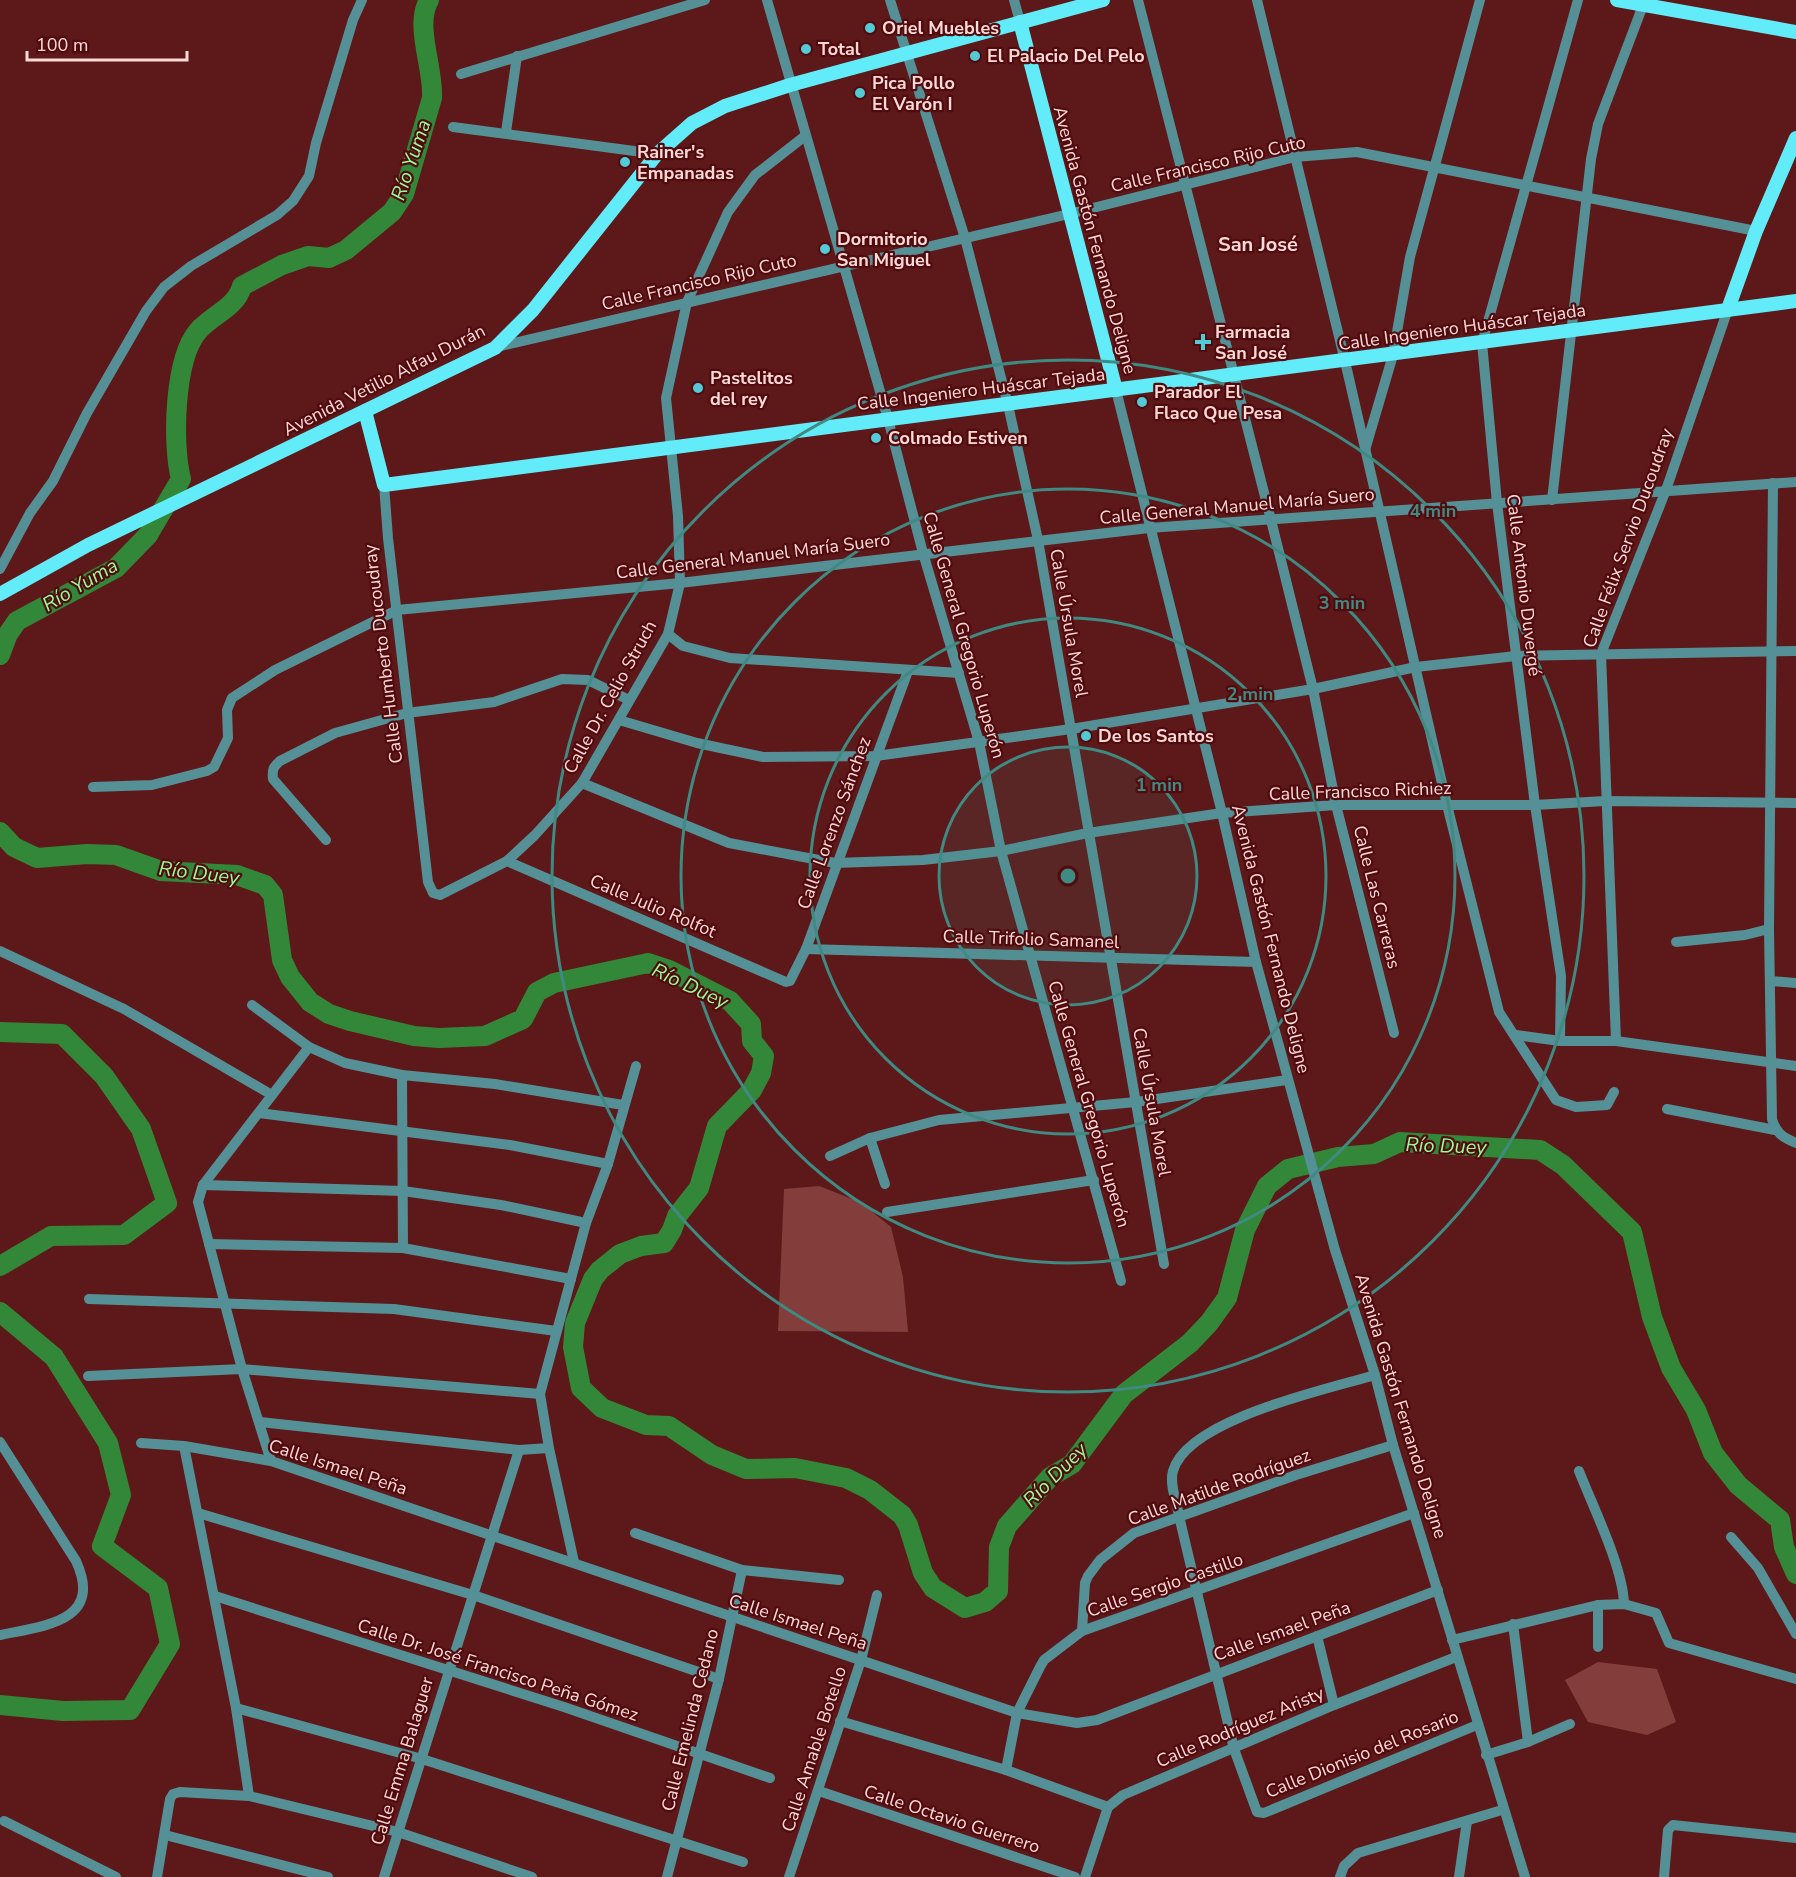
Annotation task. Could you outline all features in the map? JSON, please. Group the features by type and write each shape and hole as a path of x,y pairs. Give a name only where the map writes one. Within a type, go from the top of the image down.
{"main road":[{"name":"Avenida Vetilio Alfau Durán","path":"0,594 88,545 495,348 534,310 657,154 692,123 725,106 790,85 1103,0"},
{"path":"1617,0 1796,32"},
{"name":"Avenida Gastón Fernando Deligne","path":"1020,22 1116,390"},
{"name":"Calle Félix Servio Ducoudray","path":"1728,309 1756,231 1796,138"},
{"name":"Calle Ingeniero Huáscar Tejada","path":"384,485 1345,362 1796,301"},
{"name":"Calle Humberto Ducoudray","path":"365,411 384,485"}],"street":[{"path":"0,569 30,513 53,481 87,413 146,310 164,287 191,266 277,215 293,201 309,176 352,20 362,0"},
{"path":"461,74 705,0"},
{"name":"Calle General Gregorio Luperón","path":"767,0 888,419 923,553 980,742 1001,851 1094,1180 1120,1281"},
{"name":"Calle Úrsula Morel","path":"890,0 965,238 1008,405 1038,540 1164,1264"},
{"name":"Avenida Gastón Fernando Deligne","path":"1014,0 1020,22"},
{"name":"Calle Las Carreras","path":"1138,0 1271,520 1312,689 1336,805 1394,1033"},
{"path":"1257,0 1345,362 1447,805 1500,1012 1556,1100 1576,1107 1596,1108 1607,1105 1614,1092"},
{"path":"1365,450 1393,355 1410,257 1480,0"},
{"name":"Calle Antonio Duvergé","path":"1560,1041 1561,976 1535,805 1516,656 1497,503 1482,343 1524,186 1578,0"},
{"path":"1552,500 1586,196 1598,124 1644,3"},
{"path":"506,132 517,56"},
{"path":"453,127 506,132 657,154"},
{"name":"Calle Dr. Celio Struch","path":"433,894 447,894 507,861 535,835 582,783 668,634 680,583 678,516 666,398 687,302 728,212 755,175 805,136"},
{"name":"Calle Francisco Rijo Cuto","path":"495,348 1069,214 1295,157 1358,152 1756,231"},
{"name":"Calle Félix Servio Ducoudray","path":"1616,1041 1601,654 1666,490 1728,309"},
{"name":"Avenida Gastón Fernando Deligne","path":"1116,390 1287,1080 1456,1657 1502,1810 1525,1877"},
{"name":"Calle General Manuel María Suero","path":"93,787 153,784 207,771 214,767 228,738 227,711 232,698 275,670 397,610 680,583 1149,528 1796,482"},
{"path":"1773,483 1769,929 1772,1119 1778,1133"},
{"name":"Calle Humberto Ducoudray","path":"384,485 407,712 428,882 433,894"},
{"path":"668,634 683,646 730,658 959,673"},
{"path":"619,720 697,744 763,758 876,756 1071,729 1312,689 1416,667 1516,656 1796,651"},
{"name":"Calle Lorenzo Sánchez","path":"786,982 794,978 806,949 908,671"},
{"path":"326,840 273,778 273,767 335,732 407,712 494,702 562,679 588,680 629,700"},
{"name":"Calle Francisco Richiez","path":"582,783 729,843 836,863 923,860 1001,851 1088,833 1222,813 1336,805 1535,805 1605,801 1796,803"},
{"name":"Calle Julio Rolfot","path":"507,861 786,982"},
{"path":"1676,942 1744,935 1769,929"},
{"name":"Calle Trifolio Samanel","path":"806,949 1256,962"},
{"path":"0,951 124,1010 272,1095"},
{"path":"1771,981 1796,983"},
{"path":"252,1005 309,1047 345,1063 402,1075 495,1084 623,1105"},
{"path":"1516,1035 1560,1041 1616,1041 1796,1066"},
{"path":"271,1461 242,1369 198,1202 203,1185 309,1047"},
{"path":"574,1562 549,1448 540,1394 586,1223 608,1164 636,1066"},
{"path":"402,1075 403,1248"},
{"path":"830,1156 870,1138 939,1120 1136,1102 1287,1080"},
{"path":"1667,1109 1778,1133 1796,1143"},
{"path":"259,1113 510,1145 608,1164"},
{"path":"870,1138 885,1184"},
{"path":"887,1212 1094,1180"},
{"path":"203,1185 403,1191 501,1205 586,1223"},
{"path":"210,1244 403,1248 571,1279"},
{"path":"89,1299 394,1309 556,1331"},
{"path":"88,1376 242,1369 540,1394"},
{"path":"1234,1749 1199,1591 1179,1516 1172,1480 1173,1469 1182,1456 1215,1427 1250,1413 1375,1375"},
{"path":"260,1422 519,1450 549,1448"},
{"path":"0,1442 83,1576 82,1598 73,1614 57,1623 0,1635"},
{"name":"Calle Ismael Peña","path":"141,1443 184,1446 271,1461 1017,1713 1070,1722 1091,1722 1217,1672 1438,1590"},
{"name":"Calle Matilde Rodríguez","path":"1082,1631 1085,1583 1100,1560 1134,1533 1393,1444"},
{"path":"184,1446 236,1708 249,1796"},
{"name":"Calle Emma Balaguer","path":"384,1877 422,1759 447,1670 519,1450"},
{"path":"1580,1470 1624,1591 1624,1604"},
{"path":"198,1513 473,1595 719,1679"},
{"name":"Calle Sergio Castillo","path":"1006,1770 1017,1713 1044,1660 1082,1631 1413,1513"},
{"path":"635,1533 742,1570 839,1580"},
{"path":"1731,1537 1758,1568 1796,1634"},
{"name":"Calle Emelinda Cedano","path":"668,1877 719,1679 742,1570"},
{"name":"Calle Amable Botello","path":"791,1876 861,1660 877,1595"},
{"name":"Calle Dr. José Francisco Peña Gómez","path":"215,1596 564,1707 770,1778"},
{"path":"1452,1640 1598,1605 1624,1604 1656,1613 1669,1642 1796,1679"},
{"path":"1598,1605 1598,1647"},
{"path":"1513,1624 1528,1742"},
{"path":"1317,1636 1334,1706"},
{"name":"Calle Rodríguez Aristy","path":"1108,1807 1142,1785 1456,1657"},
{"path":"236,1708 422,1759 743,1862"},
{"path":"840,1720 1006,1770 1108,1807 1085,1877"},
{"path":"1486,1755 1528,1742 1570,1724"},
{"name":"Calle Dionisio del Rosario","path":"1234,1749 1257,1812 1260,1813 1477,1725"},
{"name":"Calle Octavio Guerrero","path":"819,1791 1075,1877"},
{"path":"158,1877 173,1794 180,1792 249,1796 399,1832 532,1877"},
{"path":"1340,1877 1344,1866 1358,1853 1502,1810"},
{"path":"4,1821 116,1877"},
{"path":"1459,1877 1467,1821"},
{"path":"1664,1877 1668,1830 1673,1826 1796,1838"},
{"path":"165,1835 328,1877"}],"shaded area":[{"path":"819,1186 860,1202 891,1227 903,1277 908,1332 778,1331 784,1189"},
{"path":"1598,1662 1657,1669 1676,1722 1647,1735 1588,1722 1565,1680"}],"waterway":[{"name":"Río Yuma","path":"0,655 8,634 17,621 116,568 148,535 181,479 176,445 177,402 184,361 198,331 235,300 242,286 282,265 308,256 329,258 346,250 392,212 404,194 432,98 423,22 429,0"},
{"name":"Río Duey","path":"0,832 14,847 37,858 87,854 116,855 161,871 237,875 265,885 273,895 282,960 290,977 310,1002 329,1014 350,1021 414,1036 439,1038 485,1036 523,1019 537,992 554,983 648,963 669,970 730,1001 751,1024 752,1041 764,1056 761,1073 752,1090 717,1126 699,1188 677,1216 664,1243 641,1246 620,1254 600,1270 593,1279 575,1323 573,1347 581,1388 602,1408 646,1425 669,1426 712,1455 746,1469 795,1468 846,1478 870,1490 902,1515 908,1525 923,1573 933,1588 965,1608 985,1602 998,1591 999,1547 1007,1526 1050,1477 1072,1464 1124,1394 1190,1343 1209,1323 1227,1298 1245,1230 1267,1186 1288,1169 1338,1157 1374,1154 1400,1142 1540,1150 1563,1165 1632,1232 1652,1317 1671,1368 1696,1410 1713,1453 1738,1485 1780,1520 1784,1547 1796,1574"},
{"path":"0,1032 62,1034 104,1076 141,1129 167,1203 124,1235 51,1236 0,1266"},
{"path":"0,1312 54,1357 108,1443 121,1495 102,1546 158,1588 170,1644 130,1710 63,1711 0,1705"}],"place":[{"name":"Oriel Muebles","path":"870,28"},
{"name":"Total","path":"806,49"},
{"name":"El Palacio Del Pelo","path":"975,56"},
{"name":"Pica Pollo El Varón I","path":"860,93"},
{"name":"Rainer's Empanadas","path":"625,162"},
{"name":"Dormitorio San Miguel","path":"825,249"},
{"name":"Farmacia San José","path":"1203,342"},
{"name":"Pastelitos del rey","path":"698,388"},
{"name":"Parador El Flaco Que Pesa","path":"1142,402"},
{"name":"Colmado Estiven","path":"876,438"},
{"name":"De los Santos","path":"1086,736"}],"district":[{"name":"San José","path":"1258,244"}]}
